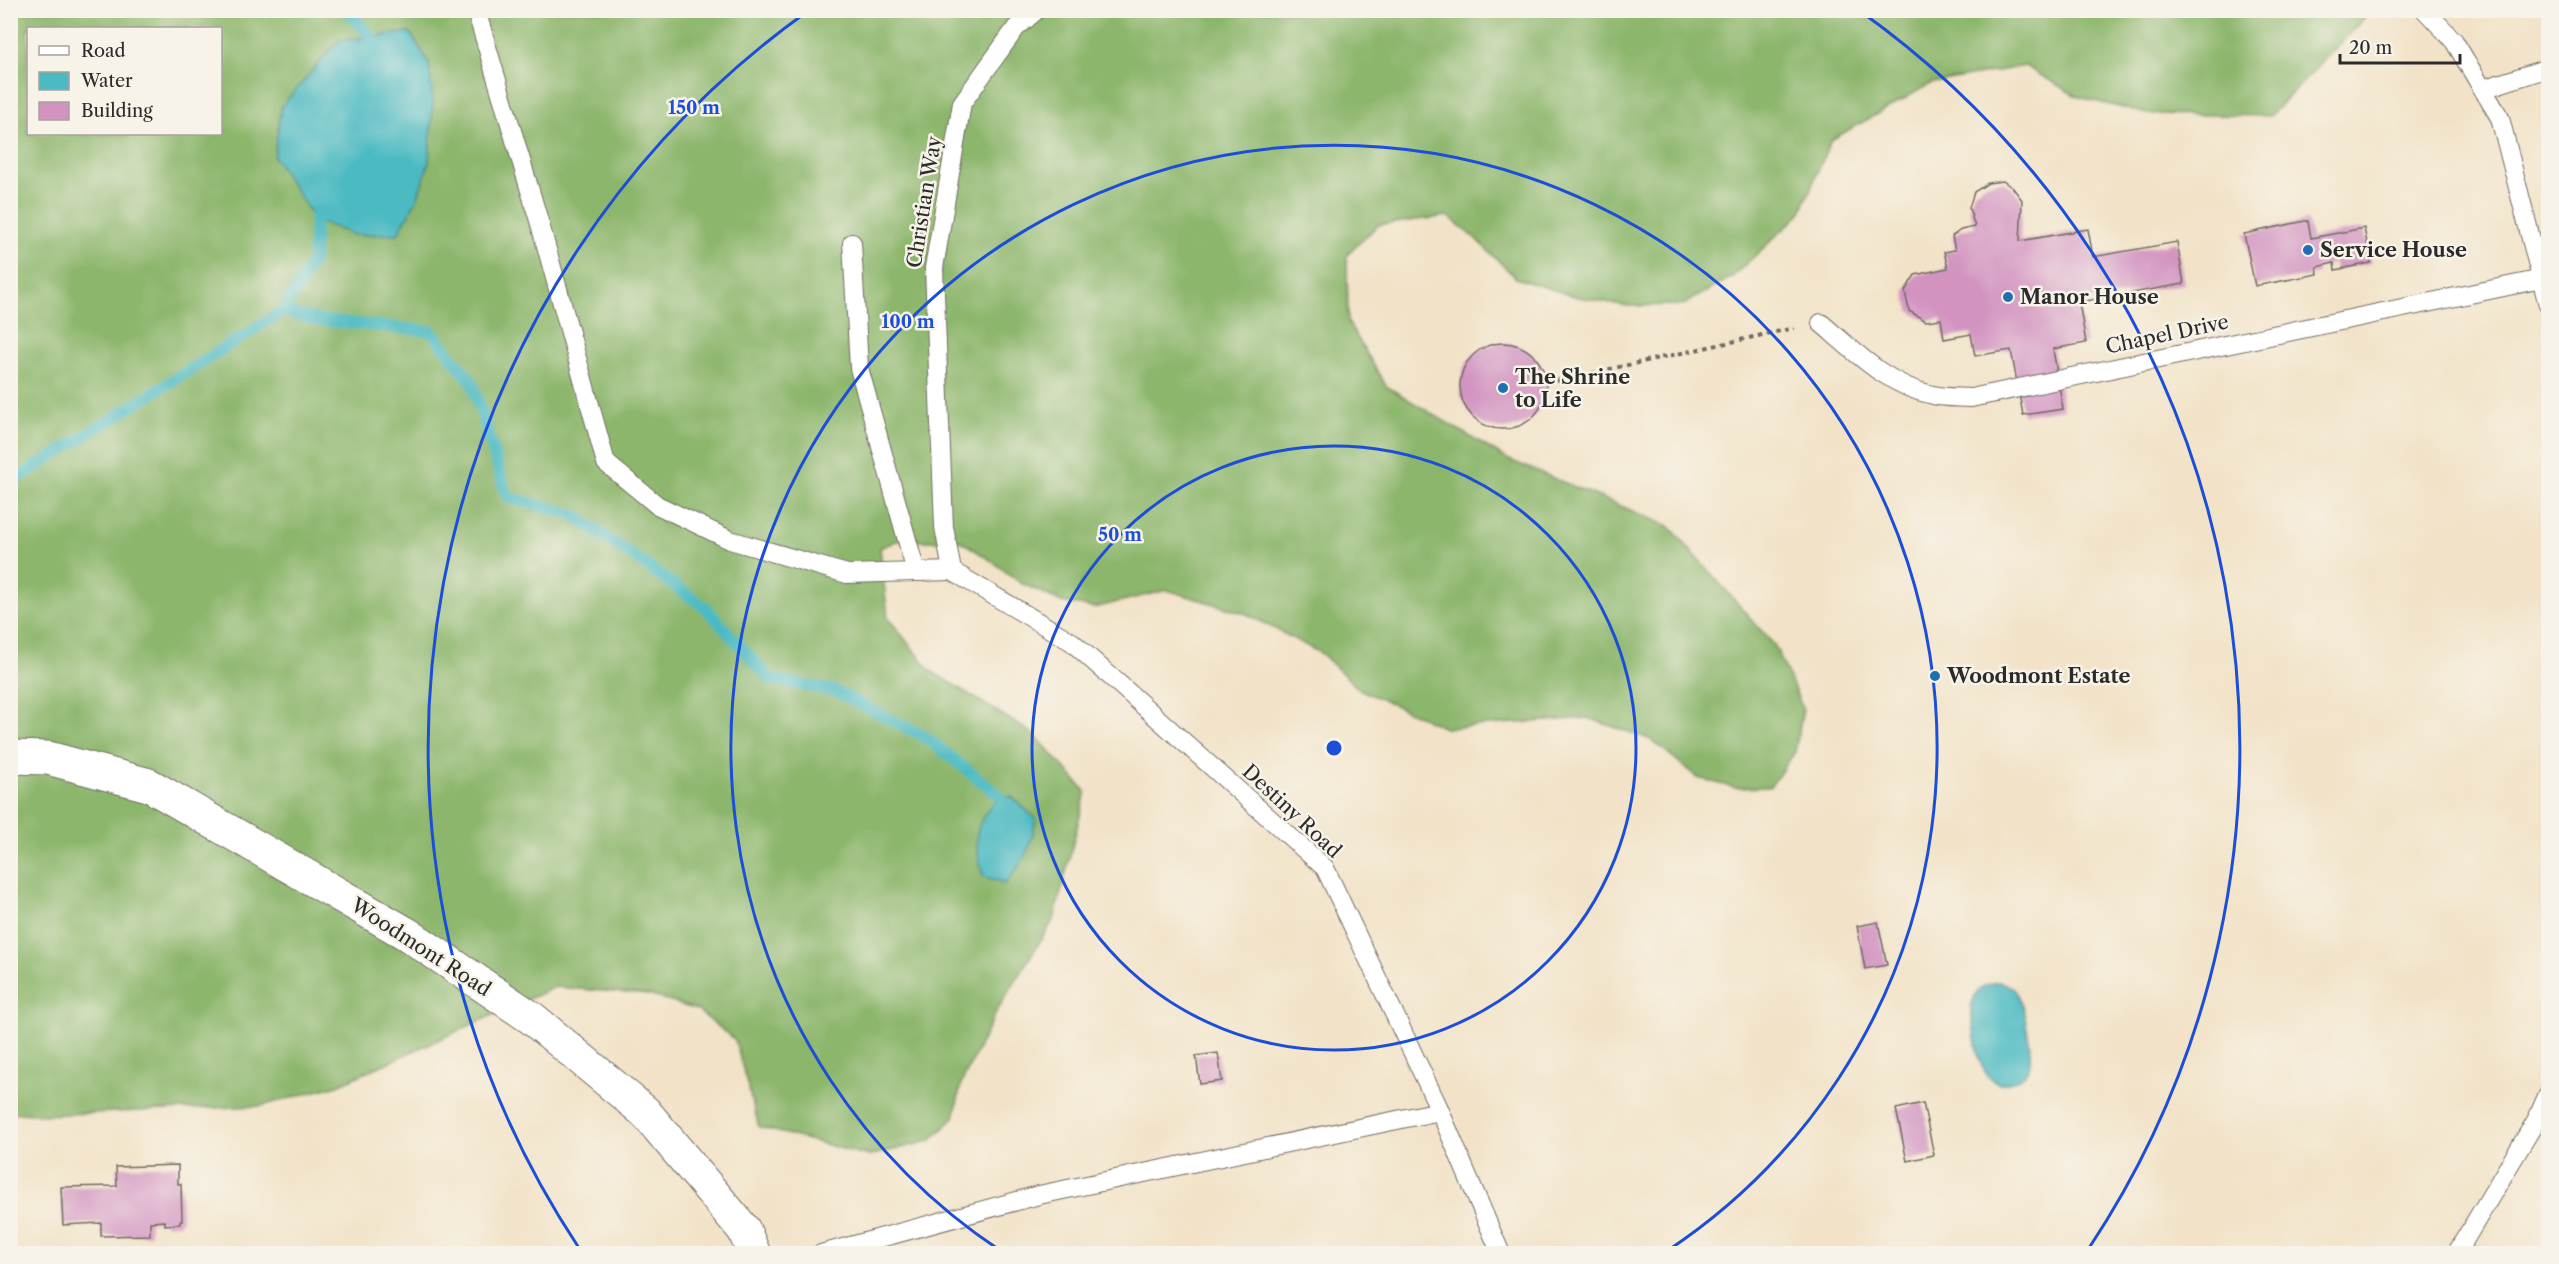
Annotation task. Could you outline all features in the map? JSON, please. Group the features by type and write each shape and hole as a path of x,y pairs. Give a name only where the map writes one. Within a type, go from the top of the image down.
{"street":[{"name":"Woodmont Road","path":"10,757 48,758 149,785 407,934 532,1019 645,1112 744,1230 754,1254"}],"lane":[{"path":"476,10 540,224 606,463 657,505 730,540 847,574 952,572"},
{"name":"Christian Way","path":"952,572 945,527 934,268 962,104 1017,28 1037,10"},
{"path":"2425,10 2454,41 2500,118 2548,305"},
{"path":"2483,89 2548,68"},
{"path":"852,243 859,368 916,572"},
{"name":"Chapel Drive","path":"1821,322 1865,360 1896,382 1933,395 1971,398 2542,279"},
{"name":"Destiny Road","path":"952,572 1072,642 1325,868 1440,1111 1501,1254"},
{"path":"2456,1254 2537,1119 2548,1094"},
{"path":"821,1254 1039,1195 1440,1111"}],"path":[{"path":"1547,383 1821,322"}],"green space":[{"path":"10,11 2371,11 2270,116 2148,114 2078,97 2025,66 1932,83 1831,140 1800,214 1732,277 1683,305 1627,306 1573,296 1516,278 1476,239 1448,216 1378,225 1347,255 1348,322 1386,386 1507,459 1669,526 1775,646 1803,709 1795,752 1770,787 1735,788 1698,778 1652,740 1588,718 1445,728 1359,689 1322,654 1247,614 1167,590 1094,608 1062,602 1019,582 961,541 896,541 880,548 888,618 931,671 1034,734 1086,792 1054,919 997,1010 961,1084 954,1118 930,1141 869,1156 759,1127 735,1040 697,1010 649,995 555,987 338,1085 261,1106 43,1115 11,1112"}],"water":[{"path":"410,32 429,63 433,100 429,163 417,199 398,234 354,235 315,220 274,157 281,107 338,41"},
{"path":"1001,797 1012,797 1036,819 1026,854 1005,884 983,876 977,842 977,832 984,815"},
{"path":"2000,982 2016,992 2023,1008 2030,1063 2021,1077 2012,1082 2000,1083 1984,1070 1979,1058 1971,1009 1976,993 1983,986"}],"building":[{"name":"Manor House","path":"2003,181 2013,188 2022,200 2020,241 2088,229 2093,257 2177,242 2184,284 2079,302 2086,343 2053,349 2063,409 2023,415 2011,350 1975,356 1971,334 1944,339 1941,319 1926,321 1909,311 1905,291 1915,275 1948,268 1944,252 1955,250 1952,236 1961,230 1975,227 1969,208 1974,192 1988,183"},
{"name":"Service House","path":"2308,221 2311,238 2364,228 2371,263 2335,270 2334,263 2317,267 2318,274 2255,286 2244,234"},
{"name":"The Shrine to Life","path":"1503,343 1520,346 1534,355 1543,369 1546,386 1543,403 1534,417 1520,426 1503,429 1486,426 1472,417 1463,403 1460,386 1463,369 1472,355 1486,346"},
{"path":"1878,922 1887,965 1865,969 1857,926"},
{"path":"1218,1053 1222,1081 1200,1084 1196,1056"},
{"path":"1923,1103 1934,1155 1907,1161 1896,1109"},
{"path":"178,1165 178,1184 181,1184 182,1221 180,1224 165,1225 165,1221 150,1222 150,1235 101,1236 101,1223 63,1225 61,1187 117,1186 116,1167"}],"waterway":[{"path":"347,10 371,37 367,51"},
{"path":"320,205 315,220 313,261 283,311 317,320 431,331 472,382 507,497 572,514 706,608 770,679 835,691 927,738 1001,797"},
{"path":"10,483 283,311"}],"place":[{"name":"Service House","path":"2308,250"},
{"name":"Manor House","path":"2008,297"},
{"name":"The Shrine to Life","path":"1503,388"},
{"name":"Woodmont Estate","path":"1935,676"}]}
